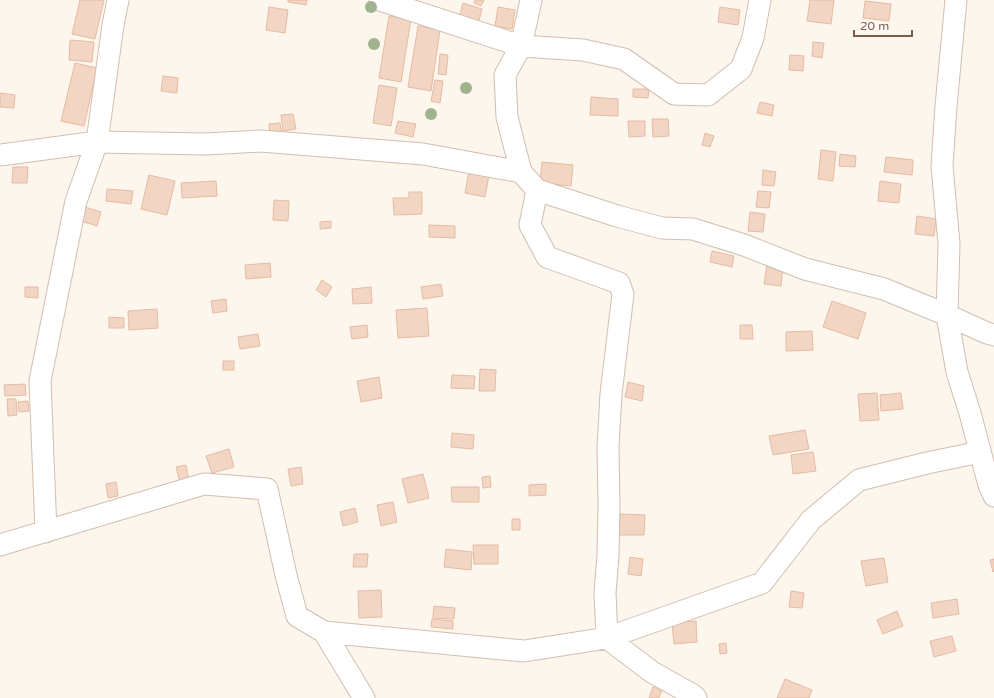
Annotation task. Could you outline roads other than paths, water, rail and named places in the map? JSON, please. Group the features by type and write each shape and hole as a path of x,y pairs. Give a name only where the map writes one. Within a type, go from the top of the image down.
{"street":[{"path":"46,532 40,381 76,201 97,142 113,24 118,0"},
{"path":"380,0 521,46 583,50 624,59 674,94 708,94 741,69 753,38 760,0"},
{"path":"530,0 521,46 505,75 507,117 521,172 537,190 617,216 662,228 693,229 744,245 804,269 884,289 994,335"},
{"path":"956,0 942,166 950,244 947,316 957,372 970,413 989,485 994,496"},
{"path":"0,155 97,142 205,144 261,140 423,154 521,172"},
{"path":"537,190 530,225 547,257 619,283 623,294 610,401 608,447 608,555 605,593 607,638"},
{"path":"0,545 204,484 267,489 286,575 298,616 324,632 524,651 607,638 762,584 811,520 859,480 927,463 980,452"},
{"path":"324,632 364,698"},
{"path":"607,638 652,672 696,698"}]}
